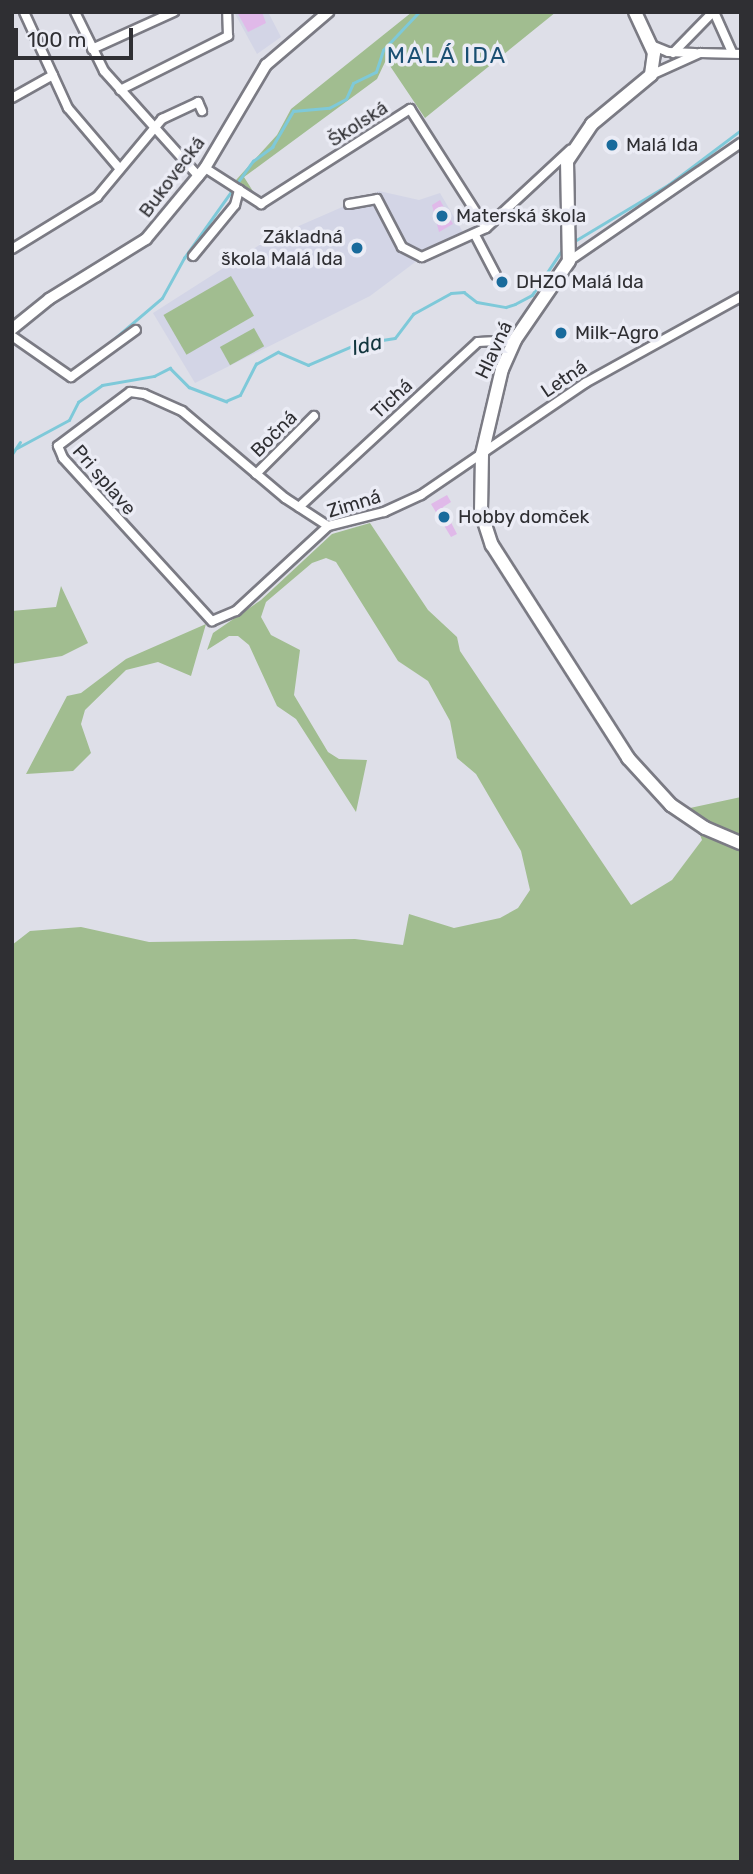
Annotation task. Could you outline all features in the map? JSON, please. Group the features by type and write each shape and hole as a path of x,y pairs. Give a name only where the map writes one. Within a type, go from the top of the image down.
{"main road":[{"path":"570,255 571,234 559,168 573,148 650,75 651,45 635,12"},
{"name":"Hlavná","path":"570,255 515,340 495,390 482,454 479,493 485,529 536,615 652,788 705,828 741,842"}],"street":[{"path":"24,12 75,119 120,169"},
{"name":"Školská","path":"75,12 92,48 153,132 202,172 263,203 410,109 486,228"},
{"path":"92,48 174,12"},
{"path":"120,90 130,80 223,40 231,31 228,12"},
{"name":"Bukovecká","path":"12,329 55,295 130,253 202,172 266,65 328,12"},
{"path":"651,45 673,53 736,53 713,12 673,53"},
{"path":"650,75 700,53"},
{"path":"12,98 53,75"},
{"path":"12,248 92,201 162,119 198,102 202,111"},
{"path":"570,255 741,143"},
{"path":"349,204 377,199 398,240 414,255 427,256 486,228 559,168"},
{"path":"193,256 230,211 239,190"},
{"path":"475,235 496,275"},
{"name":"Letná","path":"482,454 585,383 741,296"},
{"path":"12,336 71,377 136,330"},
{"name":"Tichá","path":"299,507 478,342 515,340"},
{"name":"Pri splave","path":"212,621 63,458 58,446 130,392 182,411 256,474 328,526"},
{"name":"Bočná","path":"256,474 314,416"},
{"name":"Zimná","path":"212,621 236,611 328,526 408,501 482,454"}],"shaded area":[{"path":"234,12 268,12 281,37 257,54"},
{"path":"379,191 419,200 440,193 467,239 422,257 370,296 195,383 153,313 269,239"}],"green space":[{"path":"412,12 556,12 425,118 386,60 377,79 244,177 256,196 236,180 277,135 291,109"},
{"path":"231,276 254,316 186,355 163,315"},
{"path":"254,328 264,346 230,365 220,347"},
{"path":"370,523 428,610 457,637 460,651 631,905 672,880 702,840 690,808 741,797 741,1862 12,1862 12,945 30,931 81,927 149,942 355,939 403,945 409,914 454,928 500,918 518,908 530,890 521,851 476,774 457,758 450,721 428,681 398,661 336,562 326,558 312,563 266,602 261,617 271,635 300,650 294,695 328,752 339,759 367,760 356,812 296,719 277,706 249,645 238,636 229,636 207,650 213,633 261,600 332,534"},
{"path":"61,586 88,643 62,656 12,664 12,611 56,607"},
{"path":"206,624 191,676 158,662 126,670 85,710 81,724 91,753 73,771 26,774 67,696 81,693 126,659"}],"building":[{"path":"237,12 262,12 266,23 248,32"},
{"name":"Materská škola","path":"440,200 453,224 439,232 432,205"},
{"name":"Hobby domček","path":"447,495 451,502 443,507 457,534 451,537 431,504"}],"waterway":[{"path":"94,356 162,298 184,258 253,161 272,147 293,111 329,108 346,99 353,83 376,72 383,50 419,12"},
{"name":"Ida","path":"573,242 668,185 741,130"},
{"name":"Ida","path":"17,448 69,420 78,402 102,385 154,376 170,368 189,387 226,401 240,395 256,364 278,352 308,365 357,344 395,338 413,314 451,293 464,292 477,302 506,307 515,304 532,295 564,247"},
{"name":"Ida","path":"75,368 83,364"},
{"name":"Ida","path":"12,454 20,442"}],"place":[{"name":"Malá Ida","path":"612,145"},
{"name":"Materská škola","path":"442,216"},
{"name":"Základná škola Malá Ida","path":"357,248"},
{"name":"DHZO Malá Ida","path":"502,282"},
{"name":"Milk-Agro","path":"561,333"},
{"name":"Hobby domček","path":"444,517"}],"district":[{"name":"MALÁ IDA","path":"447,55"}]}
